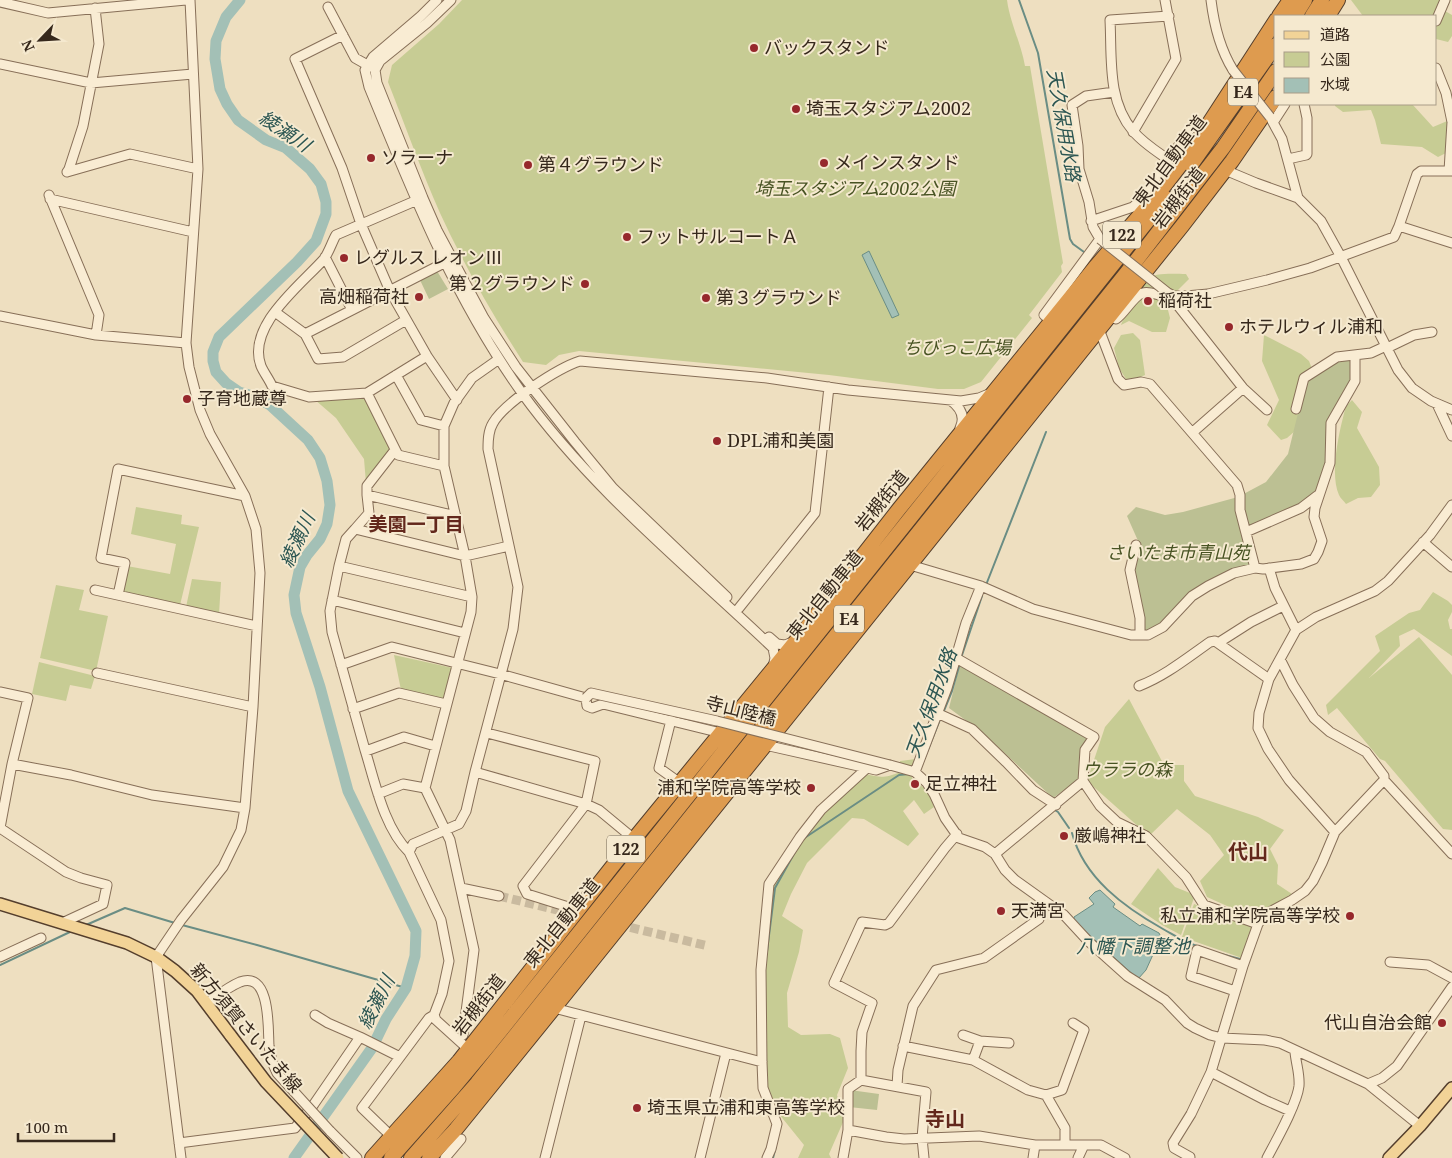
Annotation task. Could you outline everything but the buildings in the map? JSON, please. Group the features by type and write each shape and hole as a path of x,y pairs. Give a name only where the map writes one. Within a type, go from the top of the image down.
{"highway":[{"path":"1280,15 1290,0"},
{"path":"1295,15 1305,0"},
{"path":"1313,15 1322,0"},
{"path":"1329,15 1338,0"},
{"name":"岩槻街道","path":"372,1158 468,1050 634,839 773,670 994,392 1049,316 1143,204 1189,154 1274,23"},
{"name":"東北自動車道","path":"391,1158 490,1044 1116,261 1211,138 1274,49"},
{"name":"東北自動車道","path":"411,1158 476,1082 1128,271 1222,148 1274,74"},
{"name":"岩槻街道","path":"429,1158 456,1128 554,1008 1109,317 1225,170 1274,100"}],"main road":[{"name":"新方須賀さいたま線","path":"0,904 127,943 156,957 185,979 207,1003 266,1082 338,1158"},
{"path":"1389,1158 1420,1126 1452,1088"}],"street":[{"path":"0,2 48,13 188,0 198,169 186,343 189,367 200,410 210,434 245,496 256,529 260,573 246,808 241,830 223,867 181,920 156,957 181,1158"},
{"path":"371,67 373,57 437,0"},
{"path":"451,0 427,23 380,61 365,70 369,87 444,263 464,301 523,395 607,494 773,648 775,658 773,670"},
{"path":"1133,132 1176,59 1165,0"},
{"path":"1211,0 1222,50 1233,70 1272,119 1282,139 1298,198"},
{"path":"1437,19 1445,0"},
{"path":"328,7 355,58 371,67 422,198 437,230 484,318 532,388 613,488 776,644 786,645 796,640"},
{"path":"95,8 99,44 83,126 67,172 130,154 198,169"},
{"path":"1169,16 1110,20 1114,92 1119,107 1133,132 1169,160"},
{"path":"343,35 295,59 342,168 361,224 390,291 427,356 456,400"},
{"path":"0,64 91,83 193,74"},
{"path":"1114,92 1086,96 1072,105 1078,146 1078,160 1090,202 1091,221 1100,239 1168,293 1174,296 1186,296 1208,294 1310,268 1394,237 1417,174 1421,172 1451,170 1452,122 1446,93 1437,70"},
{"path":"1272,119 1284,105"},
{"path":"1288,159 1307,154 1307,118 1304,105"},
{"path":"1091,221 1143,204 1169,160 1191,128 1197,126 1206,127"},
{"path":"1225,170 1298,198 1321,221 1398,370 1412,388 1431,402 1452,410"},
{"path":"96,335 99,315 50,197 193,232"},
{"path":"416,201 336,235 325,257 264,326 259,341 260,365 272,386 309,397 367,393 427,356"},
{"path":"1399,226 1452,243"},
{"path":"1049,316 1100,239"},
{"path":"325,257 352,310"},
{"path":"304,334 444,263"},
{"path":"1109,317 1116,318 1122,315 1140,294 1144,292 1163,296 1168,293"},
{"path":"1168,293 1176,306 1190,320 1243,388 1267,410"},
{"path":"275,312 304,334 318,359 343,357 406,320"},
{"path":"0,316 96,335 186,343"},
{"path":"1099,329 1118,379 1124,385 1141,382 1150,384 1237,485 1240,495 1240,510 1255,568"},
{"path":"1296,408 1304,378 1337,357 1371,353 1414,336 1432,332"},
{"path":"910,565 980,586 1034,609 1131,635 1148,635 1163,627 1192,596 1234,573 1255,568 1302,564 1314,559 1322,541 1314,517 1318,495 1326,480 1332,453 1331,423 1355,381 1354,355"},
{"path":"463,1035 474,950 450,840 424,788 471,612 472,596 466,556 444,466 444,426 456,400 472,378 499,359"},
{"path":"409,852 413,844 459,824 466,811 513,628 518,587 488,449 492,424 501,411 561,368 580,361 767,378 949,400 972,400 994,392"},
{"path":"396,375 421,420 444,426"},
{"path":"739,608 815,513 829,387"},
{"path":"1193,432 1243,388"},
{"path":"367,393 398,455 444,466"},
{"path":"949,400 956,404 963,417 963,423 955,440"},
{"path":"1437,404 1452,436"},
{"path":"392,1137 362,1108 428,1018 434,1014 442,994 449,961 441,920 409,852 404,848 389,822 378,794 332,632 330,611 346,539 369,513 367,486 396,450"},
{"path":"118,595 125,563 101,558 118,469 245,496"},
{"path":"1246,532 1301,508 1318,495"},
{"path":"368,496 456,516"},
{"path":"1335,832 1289,780 1268,749 1258,728 1259,713 1269,679 1296,630 1316,617 1375,590 1388,581 1423,542 1452,505"},
{"path":"355,529 466,556 509,546"},
{"path":"1423,542 1452,567"},
{"path":"1136,545 1130,570 1140,618 1140,635"},
{"path":"339,566 472,596"},
{"path":"1269,568 1275,588 1296,630"},
{"path":"915,772 980,586"},
{"path":"96,590 257,626"},
{"path":"332,600 465,633"},
{"path":"1218,643 1251,622 1283,606"},
{"path":"1139,686 1170,671 1210,642 1215,641 1269,679"},
{"path":"341,665 392,647 586,698 587,706 592,708 604,704 721,733"},
{"path":"956,658 1094,737 1085,750 1083,781 1100,806 1117,822 1146,836 1186,877 1204,905 1258,924"},
{"path":"1280,659 1293,685 1314,718 1330,732 1366,752 1384,776 1384,780 1452,854"},
{"path":"97,674 253,707"},
{"path":"0,692 28,698 12,764 0,828 66,872 107,885 103,904 62,923"},
{"name":"寺山陸橋","path":"586,698 591,692 890,765"},
{"path":"353,709 399,693 446,704"},
{"path":"937,712 972,729 1033,790 1056,805"},
{"path":"671,720 659,768 680,783"},
{"path":"487,733 595,760 586,804 523,886 527,894 578,910"},
{"path":"366,751 404,737 434,746"},
{"path":"765,745 876,770 890,765 915,772 927,783 945,818 959,838 984,847 995,854 1005,870 1016,880 1064,915 1088,941 1127,976 1165,1000 1200,1032 1222,1038 1273,1041 1368,1084 1420,1126"},
{"path":"12,764 152,795 246,808"},
{"path":"767,1158 771,1149 776,1124 764,1088 762,1062 760,970 769,884 800,837 822,810 867,768"},
{"path":"475,772 586,804 599,810 634,839"},
{"path":"1189,1158 1174,1148 1173,1143 1211,1072 1235,991 1258,924 1264,915 1305,891 1313,881 1335,832 1384,780"},
{"path":"995,854 1083,781"},
{"path":"378,794 403,784 424,788"},
{"path":"861,1080 862,1032 872,1003 834,983 862,922 885,925 889,923 957,834"},
{"path":"461,888 499,896"},
{"path":"897,1086 898,1070 913,1006 936,970 984,958 1039,919 1044,901"},
{"path":"0,957 41,938"},
{"path":"1235,991 1191,976 1197,950 1244,963"},
{"path":"1390,962 1428,965 1452,978"},
{"path":"207,1003 239,982 247,980 260,987 264,995 269,1046 276,1074 356,1158"},
{"path":"1368,1084 1382,1078 1397,1066 1452,987"},
{"path":"554,1008 762,1062"},
{"path":"315,1014 328,1023 385,1048 400,1057"},
{"path":"434,1014 436,1020 468,1050"},
{"path":"545,1158 581,1016"},
{"path":"903,1046 973,1060 1028,1090 1046,1095 1062,1090 1084,1030 1073,1023"},
{"path":"963,1035 980,1041 1010,1043"},
{"path":"179,1143 296,1128 360,1037"},
{"path":"973,1060 980,1041"},
{"path":"1267,1158 1299,1089 1299,1073 1295,1052"},
{"path":"700,1158 726,1053"},
{"path":"1211,1072 1290,1111"},
{"path":"843,1158 848,1130 848,1089 861,1080 926,1092 922,1138 924,1158"},
{"path":"1046,1095 1065,1128 1065,1145"},
{"path":"848,1130 904,1139 979,1136 1035,1145 1101,1145 1125,1158"},
{"path":"445,1158 461,1139"},
{"path":"1033,1158 1035,1145"},
{"path":"1078,1158 1084,1145"}],"green space":[{"name":"埼玉スタジアム2002公園","path":"462,0 1007,0 1025,66 1030,66 1063,263 1061,266 1062,272 1029,315 1032,318 981,382 964,389 938,389 829,375 579,351 559,355 546,365 523,362 500,326 449,232 426,180 388,82 392,65 439,24"},
{"path":"1351,0 1440,0 1438,7 1452,15 1452,36 1448,42 1437,39 1437,15 1362,15"},
{"path":"1413,105 1433,127 1452,119 1452,150 1438,157 1422,147 1381,144 1371,110 1343,112 1335,106"},
{"path":"437,271 448,289 429,299 420,280"},
{"path":"1186,274 1189,279 1166,302 1170,318 1166,332 1152,332 1129,321 1121,325 1140,283 1148,277"},
{"path":"1133,333 1140,340 1145,375 1136,379 1126,379 1119,368 1114,348 1121,335"},
{"path":"1264,335 1301,354 1309,361 1316,379 1303,424 1287,438 1281,440 1267,425 1279,400 1262,361"},
{"name":"さいたま市青山苑","path":"1352,359 1353,381 1329,420 1329,452 1316,495 1301,506 1243,531 1251,565 1224,573 1195,589 1161,626 1143,633 1132,570 1139,543 1127,516 1136,507 1165,515 1183,512 1238,497 1266,482 1288,454 1308,380 1335,361"},
{"path":"364,396 391,446 366,483 364,459 336,418 314,399"},
{"path":"1352,400 1362,412 1357,428 1379,467 1380,485 1371,497 1358,498 1346,504 1336,486 1335,463 1346,406"},
{"path":"136,507 182,515 181,524 199,527 180,605 122,592 127,566 170,574 176,544 131,534"},
{"path":"192,579 221,582 219,614 186,607"},
{"path":"56,585 84,590 79,610 108,616 96,671 40,658"},
{"path":"1433,592 1452,605 1452,612 1448,620 1450,629 1452,629 1452,656 1414,629 1399,636 1400,646 1369,678 1419,637 1452,675 1452,830 1443,829 1337,708 1328,715 1326,705 1380,651 1375,636 1409,613 1420,610"},
{"path":"394,655 453,668 443,700 401,690"},
{"path":"39,662 95,676 91,689 70,685 66,701 32,694"},
{"path":"960,664 1089,738 1080,779 1053,798 983,733 949,708"},
{"name":"ウララの森","path":"1129,699 1164,765 1184,765 1184,781 1195,796 1258,817 1284,830 1270,849 1278,865 1277,884 1292,894 1256,919 1207,897 1200,881 1224,855 1210,835 1177,809 1149,836 1087,781 1105,727"},
{"path":"916,759 912,778 929,792 934,807 924,814 914,800 903,811 919,834 908,846 864,819 852,818 807,863 782,916 803,930 799,952 787,993 788,1027 801,1035 830,1034 840,1038 848,1068 837,1095 844,1120 829,1154 831,1158 798,1158 804,1145 775,1109 759,1065 765,899 801,832 866,774 883,777 900,772 900,761"},
{"path":"1158,868 1175,887 1195,895 1181,935 1162,925 1131,904"},
{"path":"1194,904 1252,925 1242,958 1182,937"},
{"path":"850,1090 879,1094 877,1110 849,1107"}],"water":[{"path":"869,251 899,315 892,318 862,255"},
{"name":"八幡下調整池","path":"1100,890 1115,904 1113,907 1140,926 1142,924 1159,933 1161,937 1146,970 1138,979 1074,921 1074,917 1094,904 1089,898"}],"waterway":[{"name":"綾瀬川","path":"240,0 226,17 216,41 215,59 220,89 238,120 266,140 286,148 310,169 321,184 326,202 326,214 316,241 297,262 219,337 213,352 213,361 216,372 226,383 239,392 256,397 270,405 308,440 320,458 327,481 330,505 327,524 320,539 300,567 294,595 296,613 320,687 348,791 416,931 415,956 406,988 386,1019 372,1048 294,1158"},
{"name":"天久保用水路","path":"1019,0 1038,53 1070,239 1073,244 1084,252"},
{"name":"天久保用水路","path":"986,585 1046,432"},
{"name":"天久保用水路","path":"961,658 982,596"},
{"name":"天久保用水路","path":"943,713 960,663"},
{"name":"天久保用水路","path":"919,772 941,717"},
{"name":"天久保用水路","path":"803,839 899,775 909,774"},
{"path":"1053,809 1058,812 1069,828"},
{"path":"1072,833 1086,864 1107,890 1148,920 1197,946"},
{"name":"天久保用水路","path":"767,951 775,888 795,852"},
{"path":"86,925 125,908 175,923"},
{"path":"182,925 406,988"},
{"path":"0,965 72,931"},
{"path":"1221,954 1240,959"},
{"name":"天久保用水路","path":"773,1158 776,1146"}],"tunnel":[{"path":"499,896 708,946"}],"place":[{"name":"バックスタンド","path":"754,48"},
{"name":"埼玉スタジアム2002","path":"796,109"},
{"name":"ソラーナ","path":"371,158"},
{"name":"メインスタンド","path":"824,163"},
{"name":"第４グラウンド","path":"528,165"},
{"name":"フットサルコートＡ","path":"627,237"},
{"name":"レグルス レオンⅢ","path":"344,258"},
{"name":"第２グラウンド","path":"585,284"},
{"name":"高畑稲荷社","path":"419,297"},
{"name":"第３グラウンド","path":"706,298"},
{"name":"稲荷社","path":"1148,301"},
{"name":"ホテルウィル浦和","path":"1229,327"},
{"name":"子育地蔵尊","path":"187,399"},
{"name":"DPL浦和美園","path":"717,441"},
{"name":"足立神社","path":"915,784"},
{"name":"浦和学院高等学校","path":"811,788"},
{"name":"厳嶋神社","path":"1064,836"},
{"name":"天満宮","path":"1001,911"},
{"name":"私立浦和学院高等学校","path":"1350,916"},
{"name":"代山自治会館","path":"1442,1023"},
{"name":"埼玉県立浦和東高等学校","path":"637,1108"}],"district":[{"name":"美園一丁目","path":"416,524"},
{"name":"代山","path":"1248,852"},
{"name":"寺山","path":"945,1119"}],"park label":[{"name":"ちびっこ広場","path":"957,348"}]}
